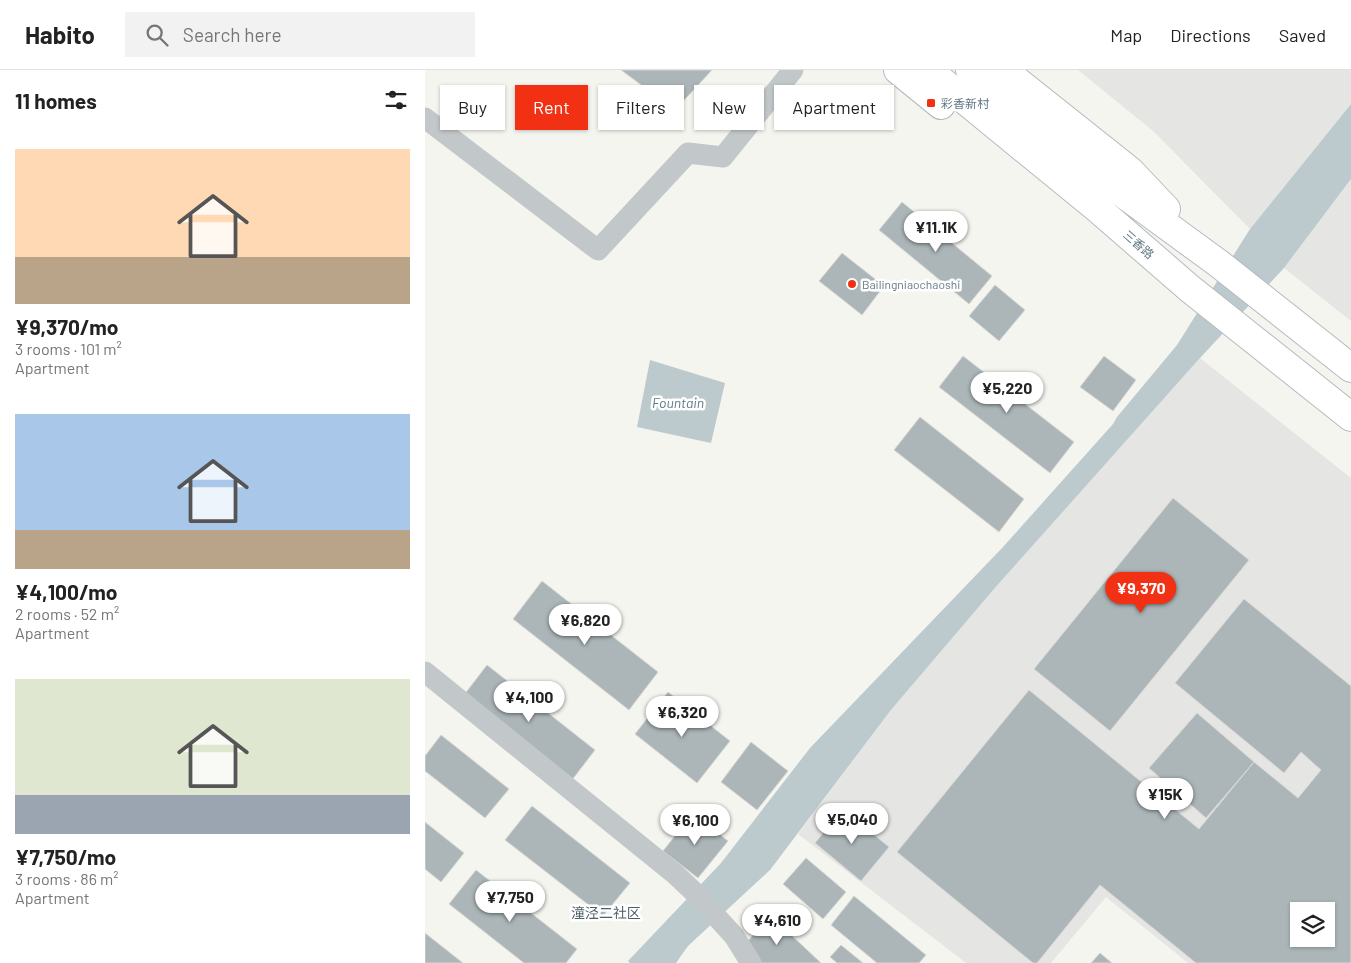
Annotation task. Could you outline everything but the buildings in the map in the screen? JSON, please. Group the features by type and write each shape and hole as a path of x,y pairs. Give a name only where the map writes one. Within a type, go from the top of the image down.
{"main road":[{"path":"898,70 1089,226 1191,290"},
{"name":"三香路","path":"928,70 1098,209 1191,290 1351,417"},
{"path":"970,70 1114,186 1266,300 1351,368"},
{"path":"1003,70 1130,171 1219,264"}],"street":[{"path":"425,118 598,250 688,154 723,156 793,70"},
{"path":"425,672 675,874 734,936 751,963"}],"shaded area":[{"path":"1078,70 1351,70 1351,104 1250,229 1153,131"},
{"path":"1351,179 1351,321 1284,268"},
{"path":"1200,358 1351,478 1351,963 1188,963 1106,897 1051,963 966,963 798,834 891,710 994,589"}],"water":[{"path":"1351,104 1351,179 1284,268 1200,358 994,589 891,710 770,870 688,946 676,963 630,963 628,961 721,863 810,748 1003,547 1113,424 1177,345 1250,229"},
{"name":"Fountain","path":"650,360 725,383 711,443 637,427"}],"place":[{"name":"彩香新村","path":"931,103"},
{"name":"Bailingniaochaoshi","path":"852,284"}],"district":[{"name":"潼泾二社区","path":"606,912"}]}
